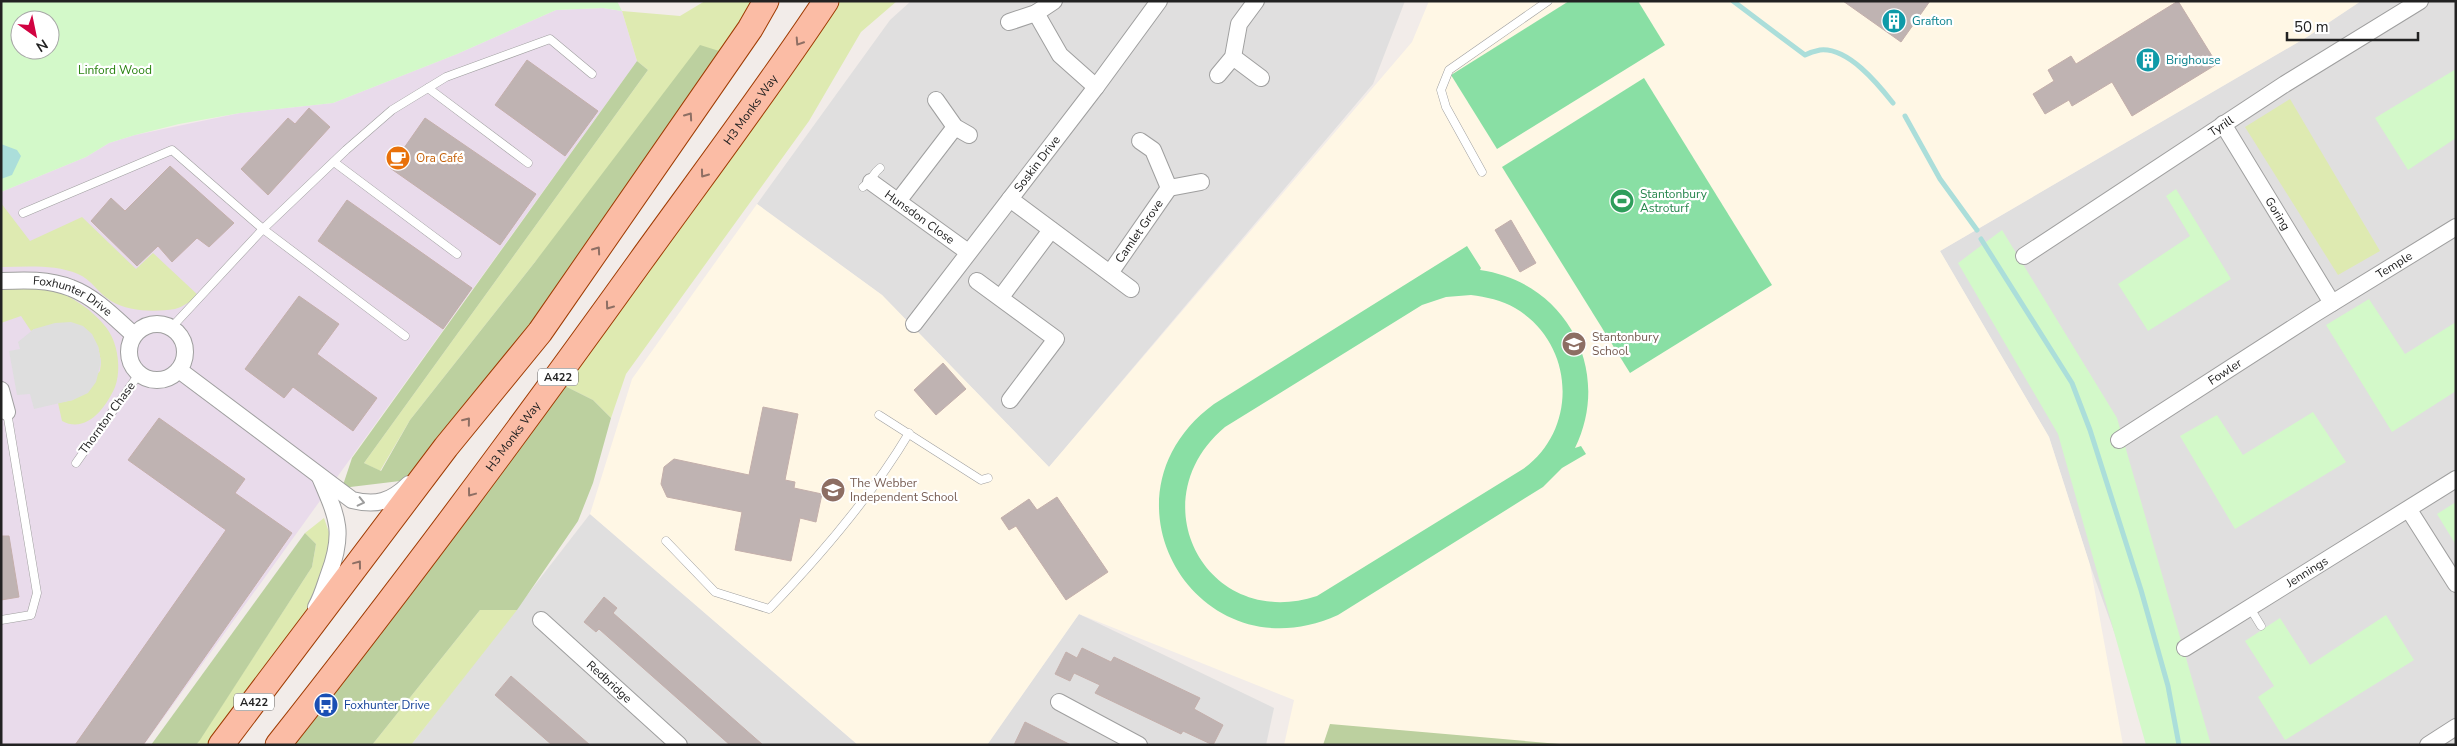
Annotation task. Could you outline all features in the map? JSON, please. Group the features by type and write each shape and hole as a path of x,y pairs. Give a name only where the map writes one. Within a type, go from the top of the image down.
{"main road":[{"name":"A422","path":"221,745 446,447 540,332 750,29 766,1"},
{"name":"H3 Monks Way","path":"278,745 394,596 554,382 788,58 826,1"}],"street":[{"path":"1008,22 1036,12 1054,1"},
{"name":"Soskin Drive","path":"914,324 1096,87 1159,1"},
{"path":"1218,75 1233,57 1239,24 1256,1"},
{"name":"Tyrill","path":"2024,256 2285,84 2420,1"},
{"path":"1036,12 1060,55 1096,87"},
{"path":"1233,57 1261,78"},
{"path":"899,200 962,131 936,100"},
{"name":"Goring","path":"2224,124 2332,303"},
{"name":"Camlet Grove","path":"1140,141 1152,150 1169,188"},
{"name":"Camlet Grove","path":"1110,273 1169,188 1201,182"},
{"name":"Hunsdon Close","path":"867,184 899,200 968,252"},
{"name":"Camlet Grove","path":"1010,199 1131,289"},
{"name":"Temple","path":"2332,303 2456,228"},
{"path":"1001,297 1051,230"},
{"name":"Foxhunter Drive","path":"1,281 35,280 72,288 103,308 134,335"},
{"path":"977,281 1056,339 1010,400"},
{"name":"Fowler","path":"2119,440 2332,303"},
{"path":"158,323 171,328 179,334 185,347 183,361 179,370 163,379 150,379 139,374 132,364 129,351 134,335 144,327 158,323"},
{"path":"179,370 320,478 352,500 368,504 382,502 400,494 446,447"},
{"path":"1,390 8,412"},
{"path":"287,659 320,602 338,547 339,538 336,514 320,478"},
{"name":"Jennings","path":"2185,648 2456,480"},
{"path":"2409,510 2456,584"},
{"name":"Redbridge","path":"542,620 679,745"},
{"path":"1059,702 1090,727 1140,745"},
{"path":"2431,744 2456,726"}],"lane":[{"path":"1482,172 1446,108 1441,90 1449,70 1548,1"},
{"path":"171,328 263,229 334,162 392,110 446,77 550,39 592,74"},
{"path":"428,88 528,163"},
{"path":"23,213 172,150 263,229 405,336"},
{"path":"334,162 457,254"},
{"path":"867,184 880,168"},
{"name":"Thornton Chase","path":"76,463 139,374"},
{"path":"1,620 31,615 37,593 8,412"},
{"path":"879,415 981,480 988,478"},
{"path":"666,541 715,592 769,609 803,574 847,520 895,458 909,433"},
{"path":"2250,608 2261,626"}],"shaded area":[{"path":"911,1 1405,1 1373,84 1049,467 882,295 757,204 890,20"},
{"name":"Stantonbury School","path":"1429,1 2361,1 2307,37 1940,251 2049,437 2090,565 2123,745 1284,745 1294,700 1079,614 987,745 858,745 590,514 632,379 757,204 882,295 1049,467 1412,42"},
{"path":"2361,1 2456,1 2456,745 2155,745 2090,565 2049,437 1940,251 2307,37"},
{"path":"603,8 622,11 637,61 144,745 1,745 1,192 86,157 109,143 135,135 240,113 333,103 457,54 556,10"},
{"path":"71,322 83,326 92,334 98,346 101,362 96,382 88,393 73,400 34,409 30,394 17,395 9,351 20,349 18,342 34,329 55,323"},
{"path":"590,514 858,745 411,745"},
{"path":"1079,614 1274,708 1266,745 987,745"}],"green space":[{"name":"Linford Wood","path":"1,1 617,1 622,11 603,8 556,10 457,54 333,103 240,113 179,124 109,143 86,157 1,192"},
{"path":"705,1 766,1 535,262 410,420 380,471 364,463 648,70 637,61 622,11 680,16"},
{"path":"828,1 897,1 861,32 809,121 626,374 611,418 593,400 555,381"},
{"path":"1569,1 1638,1 1665,45 1497,149 1451,75"},
{"path":"700,45 732,55 446,447 400,481 342,488 352,458 637,61 648,70 364,463 381,471 410,420 535,262"},
{"path":"2456,69 2456,138 2408,170 2375,118"},
{"name":"Stantonbury Astroturf","path":"1644,78 1772,285 1630,373 1502,167"},
{"path":"2290,99 2380,251 2338,275 2245,127"},
{"path":"2176,189 2231,279 2148,331 2118,284 2190,236 2166,196"},
{"path":"1,203 30,241 82,217 136,269 153,253 199,296 175,309 151,311 134,309 111,301 83,277 69,271 40,267 1,267"},
{"path":"2002,230 2117,418 2211,745 2146,745 2058,434 1958,263"},
{"path":"1467,246 1481,268 1480,270 1510,278 1536,292 1558,311 1574,334 1584,361 1588,389 1585,418 1575,448 1581,446 1586,454 1562,468 1543,487 1338,615 1287,628 1242,622 1204,601 1176,568 1161,528 1161,485 1178,442 1214,404","holes":["1471,295 1494,299 1510,305 1535,323 1549,342 1559,364 1562,387 1561,410 1554,432 1541,452 1523,469 1317,596 1278,602 1244,595 1216,578 1197,553 1186,522 1187,490 1199,457 1225,427 1422,305 1446,297"]},
{"path":"1,287 47,289 63,294 89,310 110,332 118,359 117,382 106,403 94,417 79,424 62,421 58,403 73,400 100,371 101,362 98,346 34,329 31,331 21,316 1,323"},
{"path":"2369,299 2405,354 2456,322 2456,391 2392,432 2326,325"},
{"path":"555,381 593,400 611,418 593,483 578,521 517,610 480,610 372,745 278,745"},
{"path":"2313,412 2346,462 2235,529 2180,436 2217,415 2243,455"},
{"path":"2456,502 2456,545 2437,514"},
{"path":"324,518 331,538 319,602 221,745 196,745 312,567 316,544 305,533"},
{"path":"305,533 316,544 312,567 200,740 196,745 151,745"},
{"path":"480,610 517,610 411,745 372,745"},
{"path":"2386,615 2414,660 2285,740 2258,697 2274,686 2245,641 2280,618 2310,665"},
{"path":"1330,724 1571,745 1323,745"}],"water":[{"path":"1,144 17,150 21,156 12,175 1,179"}],"building":[{"name":"Grafton","path":"1843,1 1930,1 1901,42"},
{"name":"Brighouse","path":"2178,1 2217,64 2132,116 2112,82 2072,106 2069,100 2045,114 2033,94 2054,81 2048,70 2071,56 2076,64"},
{"path":"527,60 598,111 565,156 495,105"},
{"path":"309,108 330,127 268,195 241,169 288,118 295,124"},
{"path":"425,118 536,194 500,245 390,168"},
{"path":"170,166 234,223 209,247 197,238 172,262 158,246 137,266 91,221 111,198 125,211"},
{"path":"347,200 472,288 443,329 318,241"},
{"path":"1511,220 1536,263 1520,272 1495,230"},
{"path":"299,296 339,324 317,354 377,398 353,431 293,387 284,398 245,369"},
{"path":"943,363 966,389 936,415 914,390"},
{"path":"763,407 798,414 785,480 795,482 794,488 822,494 816,522 800,518 791,561 735,550 742,512 667,497 661,484 664,467 674,459 749,475"},
{"path":"159,418 245,479 235,493 292,533 143,745 75,745 226,530 128,460"},
{"path":"1057,497 1108,572 1066,600 1016,526 1009,530 1001,518 1029,499 1037,510"},
{"path":"1,536 9,536 19,597 1,600"},
{"path":"604,597 617,608 613,613 763,745 730,745 599,629 596,632 584,622"},
{"path":"1082,648 1111,662 1114,657 1200,698 1194,709 1223,725 1213,745 1183,731 1181,734 1095,693 1100,685 1074,673 1070,681 1055,674 1066,652 1077,658"},
{"path":"511,676 590,745 552,745 495,695"},
{"path":"1025,722 1071,745 1014,745"}],"waterway":[{"path":"1733,1 1805,55 1820,50 1831,51 1851,60 1871,77 1893,103"},
{"path":"1905,116 1940,179 1977,230"},
{"path":"1981,239 2072,383 2090,430 2141,590 2168,686 2179,745"}],"place":[{"name":"Grafton","path":"1894,21"},
{"name":"Brighouse","path":"2148,60"},
{"name":"Ora Café","path":"398,158"},
{"name":"Stantonbury Astroturf","path":"1622,201"},
{"name":"Stantonbury School","path":"1574,344"},
{"name":"The Webber Independent School","path":"833,490"},
{"name":"Foxhunter Drive","path":"326,705"}]}
